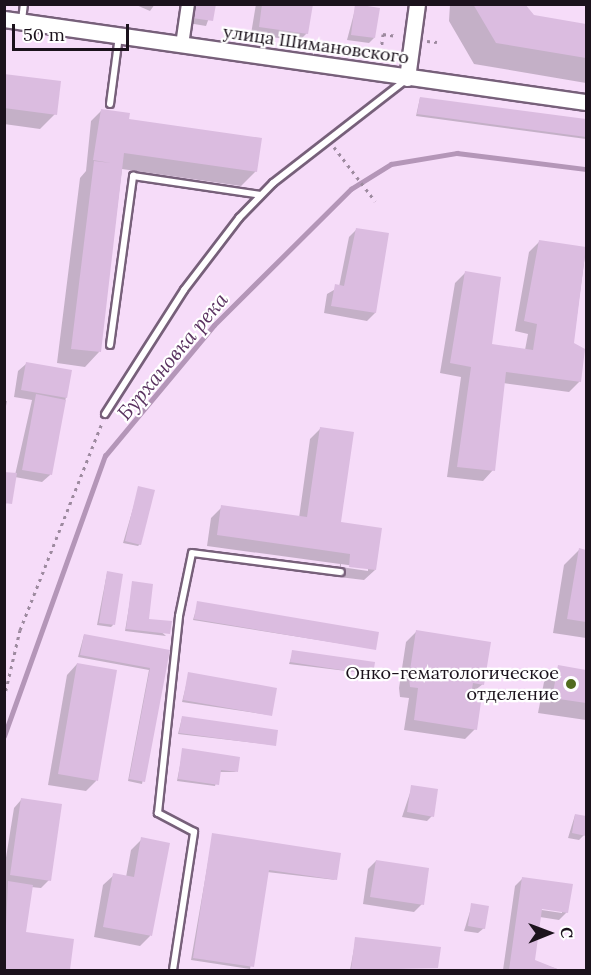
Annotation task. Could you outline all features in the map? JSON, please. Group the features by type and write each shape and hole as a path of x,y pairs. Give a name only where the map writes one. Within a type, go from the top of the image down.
{"street":[{"path":"182,45 188,4"},
{"path":"407,78 417,4"},
{"name":"улица Шимановского","path":"4,19 586,102"}],"lane":[{"path":"22,21 24,4"},
{"path":"110,104 119,35"},
{"path":"105,414 184,290 261,195 407,78"},
{"path":"110,345 133,176 261,195"},
{"path":"172,970 194,831 158,813 179,616 192,553 341,572"}],"path":[{"path":"378,74 383,34 437,42"},
{"path":"328,140 375,201"},
{"path":"4,698 20,630 105,414"}],"building":[{"path":"194,4 216,4 213,21 192,18"},
{"path":"262,4 313,4 308,34 259,27"},
{"path":"355,4 380,8 375,38 351,35"},
{"path":"473,4 525,4 534,15 586,24 586,58 496,43"},
{"path":"4,74 61,81 57,115 4,108"},
{"path":"420,97 586,119 586,137 417,114"},
{"path":"101,109 130,113 129,119 262,138 257,172 124,153 101,352 71,349 94,161 111,163 93,160"},
{"path":"356,228 389,233 376,313 331,306 335,284 344,286"},
{"path":"539,240 586,247 574,343 585,349 581,382 506,372 495,471 457,467 471,367 450,363 465,271 501,277 492,344 533,350 537,324 524,321"},
{"path":"26,362 72,370 67,398 21,390"},
{"path":"36,394 66,400 52,475 22,470"},
{"path":"320,427 354,432 341,522 382,528 376,570 349,567 350,554 217,535 221,505 307,517"},
{"path":"4,472 17,473 12,504 4,503"},
{"path":"138,486 155,490 141,545 125,541"},
{"path":"579,548 586,550 586,622 567,619"},
{"path":"107,571 123,574 115,625 99,623"},
{"path":"132,581 153,584 149,619 172,621 170,634 126,629"},
{"path":"197,601 379,632 376,650 194,619"},
{"path":"416,630 491,642 484,685 473,683 470,701 481,702 477,730 414,720 418,688 410,687 409,677"},
{"path":"84,634 170,650 145,782 129,779 150,668 80,655"},
{"path":"292,650 375,662 373,675 290,662"},
{"path":"77,663 117,670 98,781 58,774"},
{"name":"Онко-гематологическое отделение","path":"558,665 586,670 586,703 552,698"},
{"path":"188,672 277,688 272,716 183,700"},
{"path":"182,716 278,730 276,746 179,733"},
{"path":"182,748 240,757 238,772 221,770 219,785 178,779"},
{"path":"411,785 438,789 434,817 407,812"},
{"path":"21,798 62,804 51,881 10,875"},
{"path":"575,814 586,816 586,836 572,833"},
{"path":"212,833 341,853 337,880 269,870 254,967 193,958"},
{"path":"141,837 170,843 152,936 103,927 113,873 134,877"},
{"path":"376,860 429,868 424,905 370,897"},
{"path":"522,877 573,884 568,913 542,909 535,960 560,970 509,970"},
{"path":"8,881 33,885 26,932 74,939 70,970 4,970"},
{"path":"471,903 489,906 485,929 468,926"},
{"path":"355,937 441,947 438,968 351,970"}],"waterway":[{"name":"Бурхановка река","path":"4,736 105,456 214,325 351,189 391,164 457,153 586,169"}],"place":[{"name":"Онко-гематологическое отделение","path":"571,684"}]}
